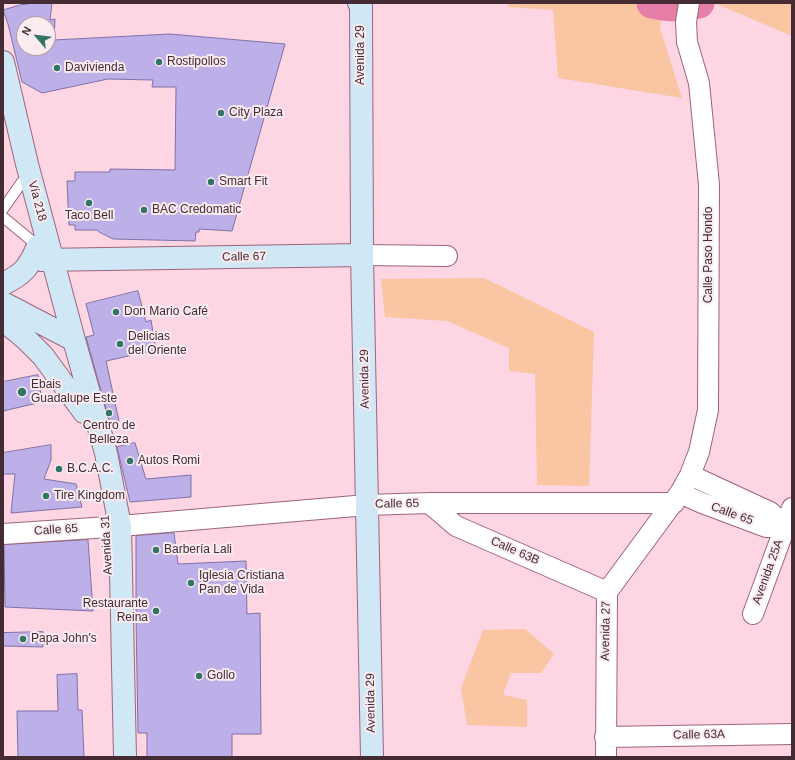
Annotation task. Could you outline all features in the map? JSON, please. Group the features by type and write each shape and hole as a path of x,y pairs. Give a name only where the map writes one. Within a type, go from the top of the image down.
{"main road":[{"name":"Avenida 29","path":"361,4 362,255 372,757"},
{"name":"Vía 218","path":"3,62 27,164 44,255"},
{"name":"Vía 218","path":"3,107 22,182 44,255 66,337"},
{"name":"Calle 67","path":"44,255 362,255"},
{"path":"3,284 18,277 31,264 44,255"},
{"path":"3,304 66,337"},
{"path":"3,320 26,339 43,356 84,412"},
{"name":"Avenida 31","path":"66,337 114,526 111,757"},
{"name":"Avenida 31","path":"66,337 106,453 114,526 125,757"}],"street":[{"name":"Calle Paso Hondo","path":"677,498 690,475 699,452 708,410 709,184 699,83 687,42 686,22 689,3"},
{"name":"Calle 67","path":"362,255 447,256"},
{"name":"Calle 65","path":"690,475 790,521"},
{"name":"Calle 65","path":"3,534 367,505 677,498 702,503 766,527 790,521"},
{"name":"Avenida 27","path":"606,757 607,592 677,498"},
{"name":"Calle 63B","path":"429,503 456,526 607,592"},
{"name":"Avenida 25A","path":"753,614 790,521"},
{"name":"Calle 63A","path":"605,737 792,734"}],"lane":[{"path":"3,209 22,182"},
{"path":"3,217 44,255"}],"shaded area":[{"path":"507,3 664,3 660,28 682,98 558,78 553,10 508,7"},
{"path":"714,3 792,3 792,36"},
{"path":"484,278 594,332 589,486 537,485 535,374 509,371 509,348 447,321 385,317 381,279"},
{"path":"525,629 554,654 541,673 511,673 503,695 527,700 527,727 467,725 461,688 483,630"}],"building":[{"name":"City Plaza","path":"34,3 52,3 50,16 16,16 16,56 56,56 56,40 170,34 285,44 232,231 199,229 199,232 196,232 195,241 113,239 97,230 75,230 75,225 69,225 67,181 75,181 75,172 110,172 110,169 175,170 176,87 152,87 153,80 108,79 42,93 22,82 8,24 3,10"},
{"path":"138,291 146,322 151,320 156,350 106,361 119,421 110,423 86,337 94,335 86,304"},
{"name":"Ebais Guadalupe Este","path":"38,375 42,402 3,411 3,382"},
{"name":"Autos Romi","path":"135,443 146,479 191,475 191,497 130,502 117,447"},
{"name":"Tire Kingdom","path":"51,445 51,460 44,479 76,484 82,507 11,513 15,474 3,474 3,453"},
{"name":"Gollo","path":"174,533 178,564 246,561 247,614 260,613 261,734 232,734 232,757 147,757 147,733 138,733 136,536"},
{"path":"88,540 93,611 5,607 4,545"},
{"name":"Papa John's","path":"43,632 43,647 3,646 3,633"},
{"path":"77,674 78,710 82,710 84,757 18,757 17,711 58,711 57,675"}],"waterway":[{"path":"652,3 676,6 699,3"}],"place":[{"name":"Rostipollos","path":"159,62"},
{"name":"Davivienda","path":"57,68"},
{"name":"City Plaza","path":"221,113"},
{"name":"Smart Fit","path":"211,182"},
{"name":"Taco Bell","path":"89,203"},
{"name":"BAC Credomatic","path":"144,210"},
{"name":"Don Mario Café","path":"116,312"},
{"name":"Delicias del Oriente","path":"120,344"},
{"name":"Ebais Guadalupe Este","path":"22,392"},
{"name":"Centro de Belleza","path":"109,413"},
{"name":"Autos Romi","path":"130,461"},
{"name":"B.C.A.C.","path":"59,469"},
{"name":"Tire Kingdom","path":"46,496"},
{"name":"Barbería Lali","path":"156,550"},
{"name":"Iglesia Cristiana Pan de Vida","path":"191,583"},
{"name":"Restaurante Reina","path":"156,611"},
{"name":"Papa John's","path":"23,639"},
{"name":"Gollo","path":"199,676"}]}
